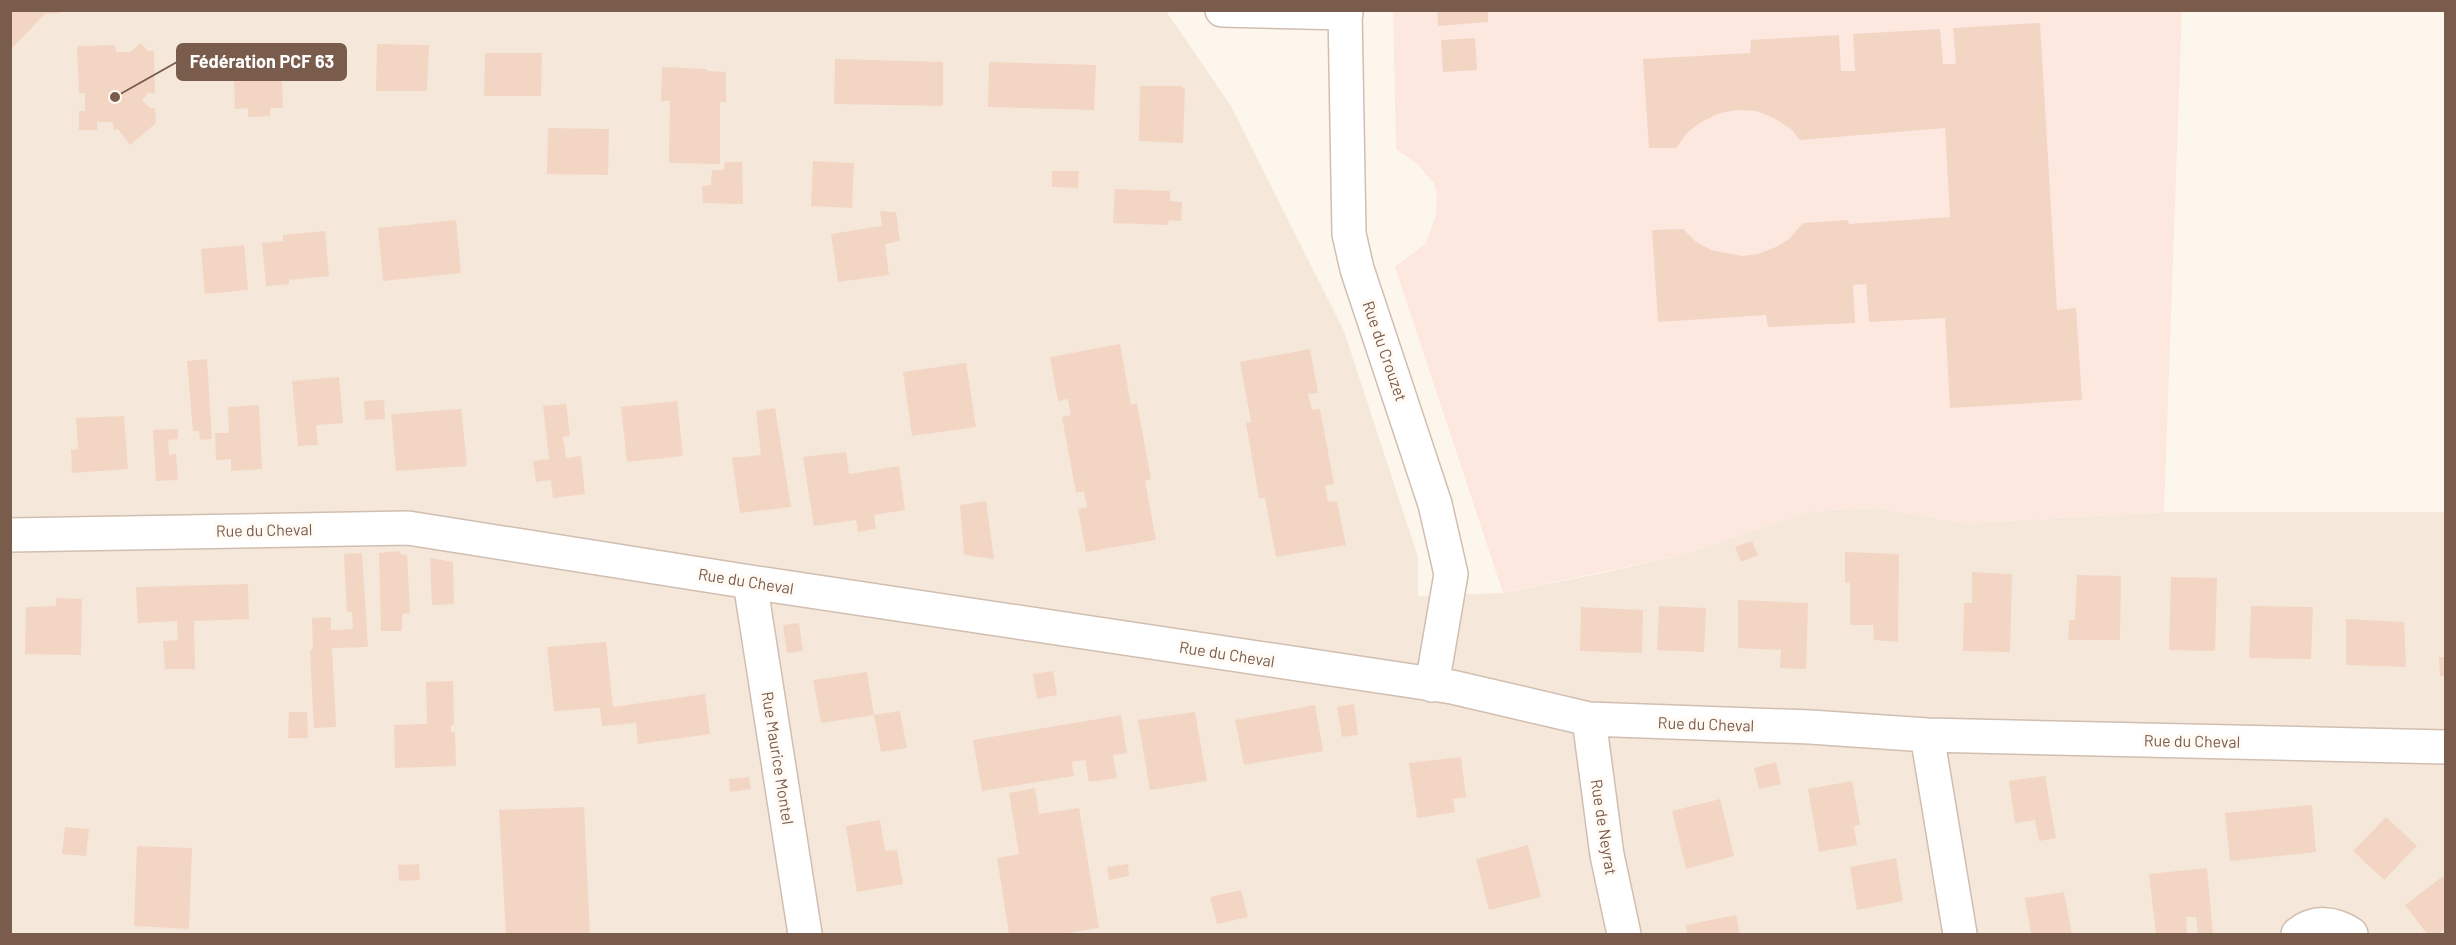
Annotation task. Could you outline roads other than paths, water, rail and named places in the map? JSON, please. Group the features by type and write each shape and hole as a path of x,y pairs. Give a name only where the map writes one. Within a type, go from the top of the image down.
{"street":[{"path":"1222,10 1346,12"},
{"name":"Rue du Crouzet","path":"1346,12 1349,234 1357,268 1436,504 1451,574 1432,685"},
{"name":"Rue du Cheval","path":"10,535 408,528 750,582 1452,687 1589,719 1928,735 2445,747"},
{"name":"Rue Maurice Montel","path":"750,582 805,934"},
{"name":"Rue de Neyrat","path":"1589,719 1606,855 1624,934"},
{"path":"1928,735 1960,934"},
{"path":"2298,934 2316,925 2330,924 2343,928 2351,934"}],"place":[{"name":"Fédération PCF 63","path":"115,97"}]}
